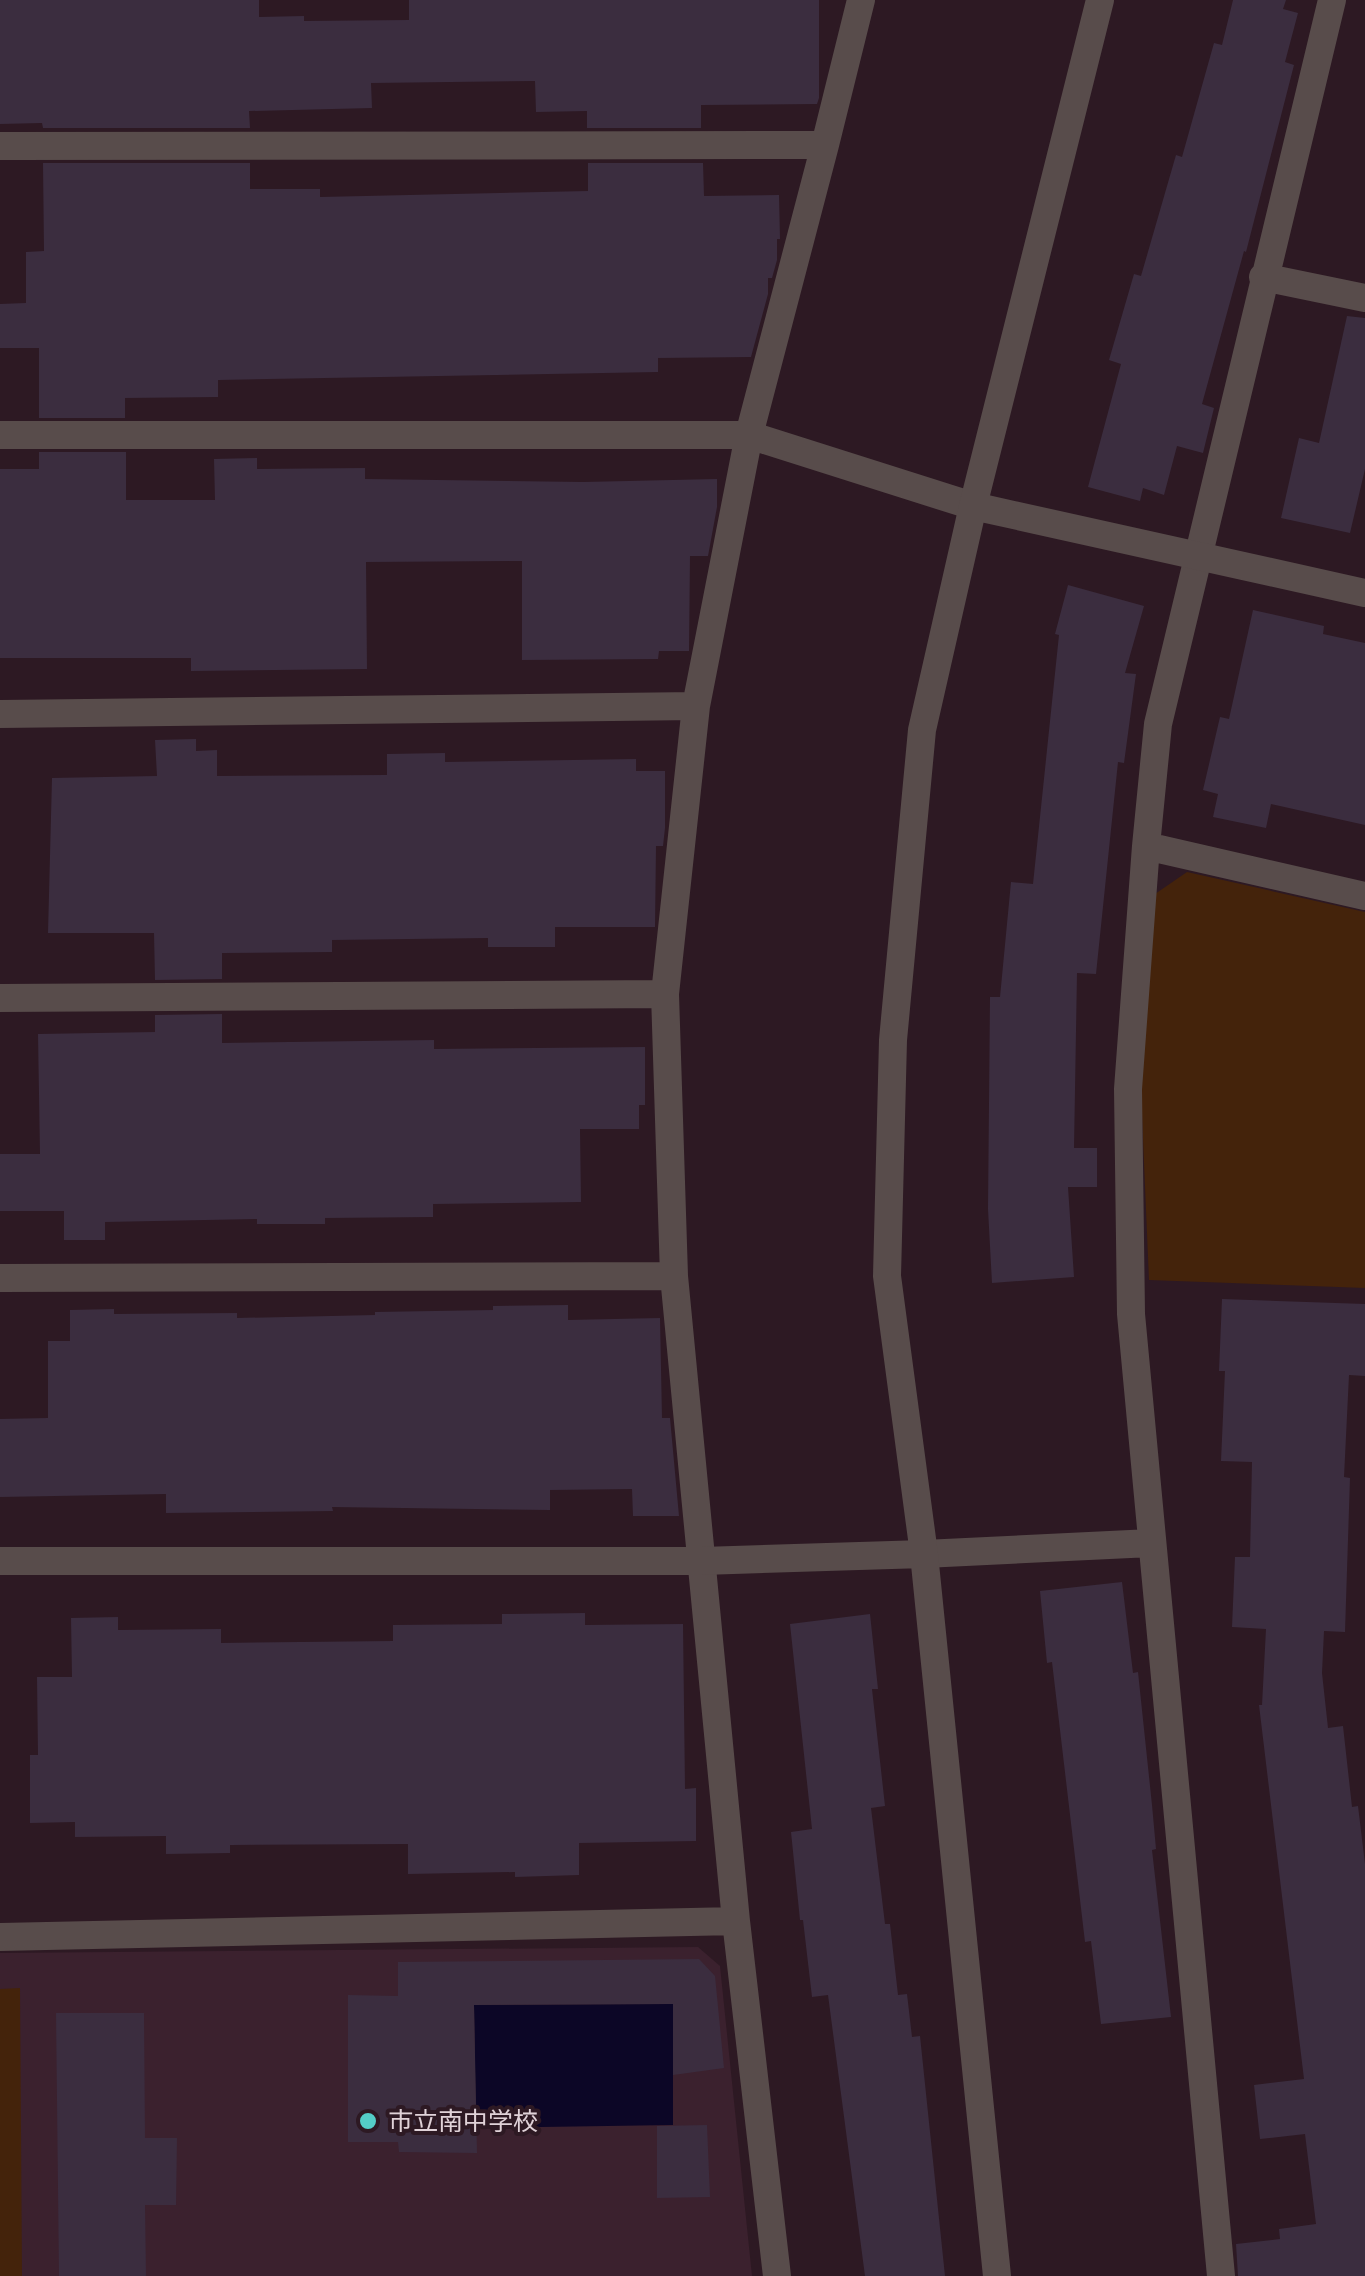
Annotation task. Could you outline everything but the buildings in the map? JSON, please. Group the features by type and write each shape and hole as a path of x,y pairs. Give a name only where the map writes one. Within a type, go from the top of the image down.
{"street":[{"path":"777,2276 736,1921 674,1276 665,994 696,706 749,435 860,0"},
{"path":"996,2276 924,1554 887,1276 893,1040 922,730 973,506 1100,0"},
{"path":"1220,2276 1130,1314 1128,1090 1158,724 1332,0"},
{"path":"0,146 824,145"},
{"path":"1263,277 1365,298"},
{"path":"0,435 749,435 973,506 1365,593"},
{"path":"0,714 696,706"},
{"path":"1146,846 1365,896"},
{"path":"0,998 665,994"},
{"path":"0,1278 674,1276"},
{"path":"0,1561 702,1561 1151,1543"},
{"path":"0,1938 736,1921"}],"shaded area":[{"path":"1187,872 1365,912 1365,1288 1149,1280 1141,1092 1155,894"},
{"name":"市立南中学校","path":"698,1947 720,1966 752,2276 0,2276 0,1953"},
{"path":"20,1988 22,2276 0,2276 0,1989"},
{"path":"673,2004 673,2125 476,2128 474,2005"}],"place":[{"name":"市立南中学校","path":"368,2121"}]}
